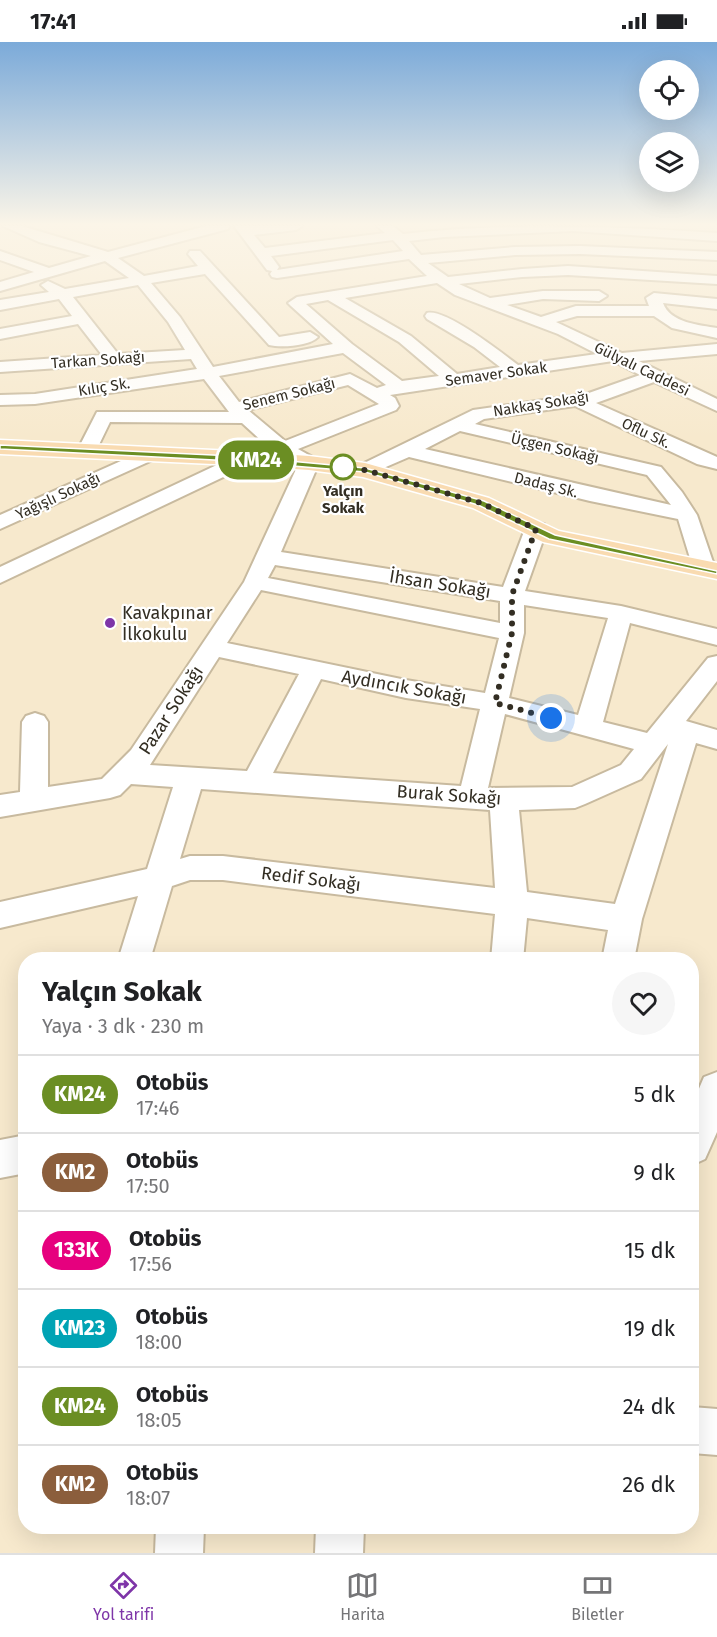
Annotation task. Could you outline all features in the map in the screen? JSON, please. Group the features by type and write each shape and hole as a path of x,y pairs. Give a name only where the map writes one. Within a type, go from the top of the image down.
{"main road":[{"path":"0,447 234,458 309,463 365,470 481,503 552,537 710,570"}],"street":[{"path":"0,305 49,297"},
{"path":"65,297 113,359"},
{"path":"155,297 174,320 208,373 241,413 282,449 309,463"},
{"path":"233,297 275,342 330,333"},
{"path":"297,297 300,300"},
{"path":"320,297 300,300 296,303 346,347 399,387"},
{"path":"332,297 405,339 454,380"},
{"name":"Gülyalı Caddesi","path":"471,297 541,322 717,406"},
{"path":"488,303 539,297"},
{"path":"549,297 656,305 668,321 682,327 717,333"},
{"path":"541,322 576,311 656,305 717,304"},
{"path":"433,316 480,344 515,371"},
{"path":"0,334 81,319"},
{"name":"Kılıç Sk.","path":"0,399 35,399 208,373 346,347"},
{"name":"Semaver Sokak","path":"376,394 399,387 618,357 717,349"},
{"name":"Tarkan Sokağı","path":"0,367 196,354"},
{"name":"Nakkaş Sokağı","path":"365,470 479,414 589,399 654,376"},
{"name":"Senem Sokağı","path":"87,451 103,416 241,413 350,379 376,394"},
{"path":"282,449 390,406 389,402 376,394"},
{"name":"Oflu Sk.","path":"576,400 704,460 717,463"},
{"name":"Üçgen Sokağı","path":"456,425 654,471 675,496 687,515"},
{"name":"Dadaş Sk.","path":"407,451 590,495 687,515"},
{"name":"Yağışlı Sokağı","path":"0,523 150,454"},
{"path":"0,576 229,467 234,458"},
{"name":"Pazar Sokağı","path":"0,806 110,788 141,757 255,582 309,463"},
{"path":"687,515 710,570"},
{"path":"472,796 512,633 512,595 536,529"},
{"name":"İhsan Sokağı","path":"268,557 621,613 717,637"},
{"path":"255,582 512,633"},
{"path":"588,728 621,613"},
{"name":"Aydıncık Sokağı","path":"212,648 313,671 495,703 588,728 669,733 717,740"},
{"name":"Burak Sokağı","path":"124,773 504,800 575,797 631,772 669,733 717,664"},
{"path":"255,782 313,671"},
{"path":"34,801 35,722"},
{"path":"620,952 669,733"},
{"path":"136,952 190,778"},
{"path":"504,800 512,903 508,952"},
{"name":"Redif Sokağı","path":"0,915 157,879 190,868 223,868 626,919"},
{"path":"699,1130 717,1089"},
{"path":"0,1159 18,1156"},
{"path":"699,1431 717,1432"},
{"path":"178,1553 179,1534"},
{"path":"339,1553 340,1534"}],"bus line":[{"name":"KM24","path":"0,447 234,458 309,463 365,470 481,503 552,537 717,571"}],"place":[{"name":"Yalçın Sokak","path":"343,467"},
{"name":"Kavakpınar İlkokulu","path":"110,623"}],"route":[{"path":"343,467 365,470 481,503 536,529 512,595 512,633 495,703 551,718"}]}
